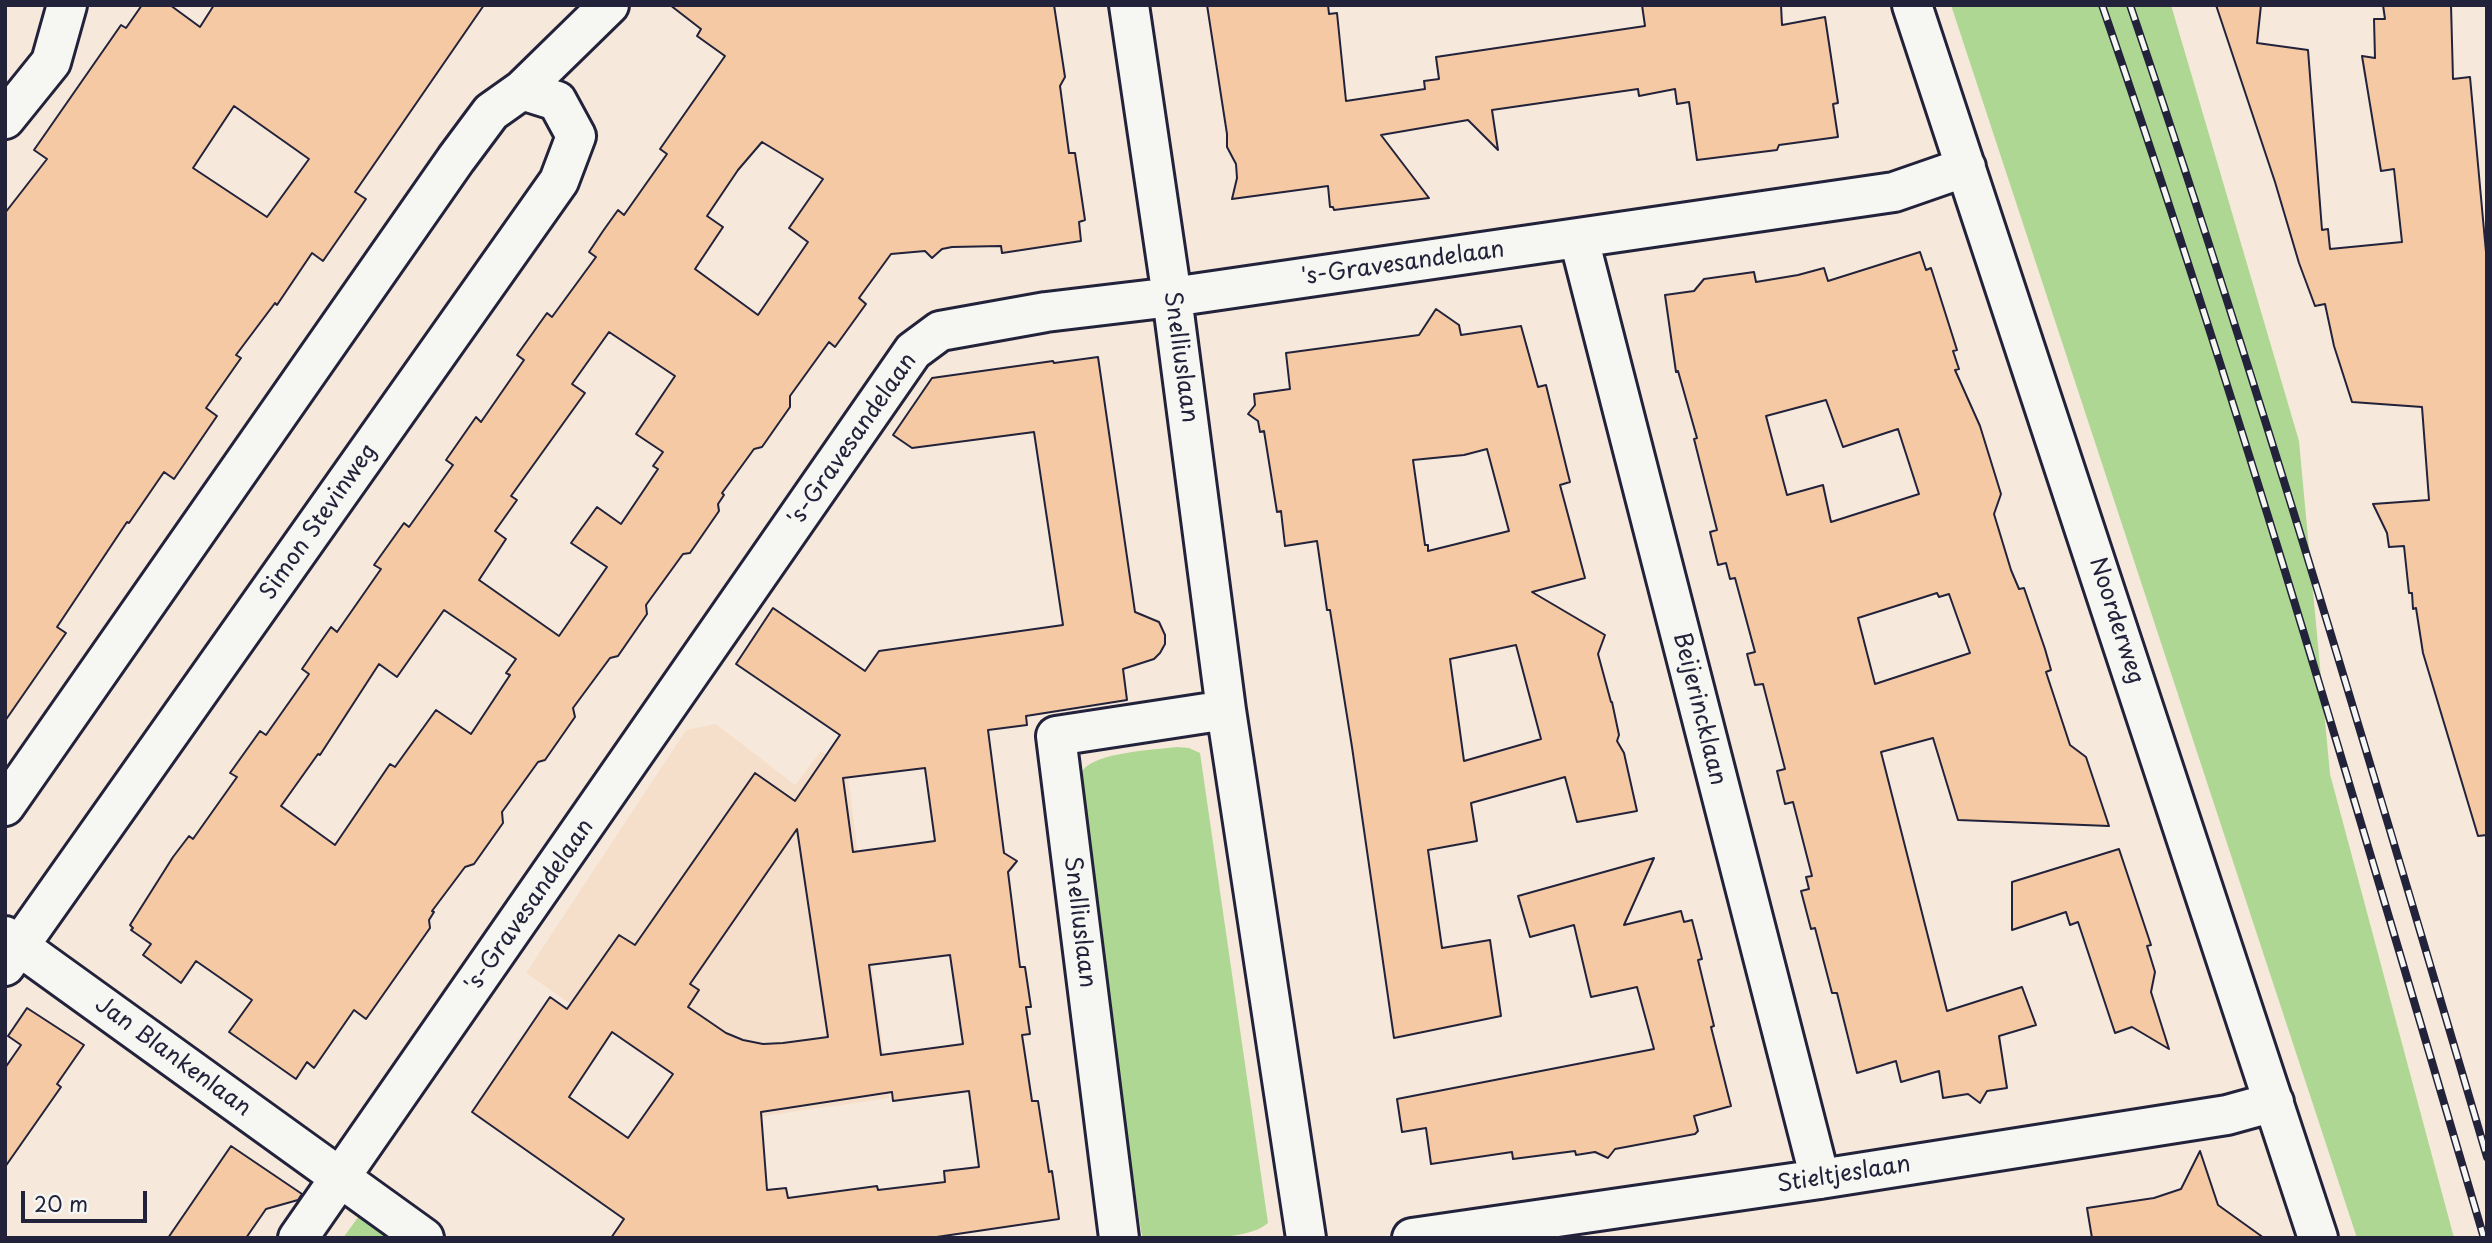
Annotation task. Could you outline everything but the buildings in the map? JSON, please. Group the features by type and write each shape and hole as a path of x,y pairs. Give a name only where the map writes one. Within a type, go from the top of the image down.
{"street":[{"path":"5,119 51,62 67,5"},
{"path":"5,806 491,112 522,90 609,5"},
{"name":"Snelliuslaan","path":"1129,5 1172,297 1226,710 1306,1238"},
{"name":"Noorderweg","path":"1912,5 2318,1238"},
{"name":"Simon Stevinweg","path":"10,949 559,181 576,136 557,101 522,90"},
{"name":"'s-Gravesandelaan","path":"298,1238 913,351 940,331 1046,312 1172,297 1895,192 1966,167"},
{"name":"Beijerincklaan","path":"1578,239 1820,1179"},
{"name":"Snelliuslaan","path":"1119,1238 1056,736 1226,710"},
{"name":"Jan Blankenlaan","path":"10,949 342,1178"},
{"name":"Stieltjeslaan","path":"1412,1238 1820,1179 2227,1115 2274,1102"},
{"path":"342,1178 424,1238"}],"shaded area":[{"path":"716,724 795,785 821,751 847,769 889,1098 737,1120 526,973 686,730"}],"green space":[{"path":"1951,5 2171,5 2299,441 2330,774 2454,1238 2357,1238"},
{"path":"1177,747 1200,753 1268,1223 1244,1234 1227,1237 1143,1238 1076,791 1083,770 1100,759"},
{"path":"364,1209 403,1238 343,1238"}],"railway":[{"path":"2102,5 2204,311 2252,465 2484,1238"},
{"path":"2130,5 2270,435 2487,1157"}]}
